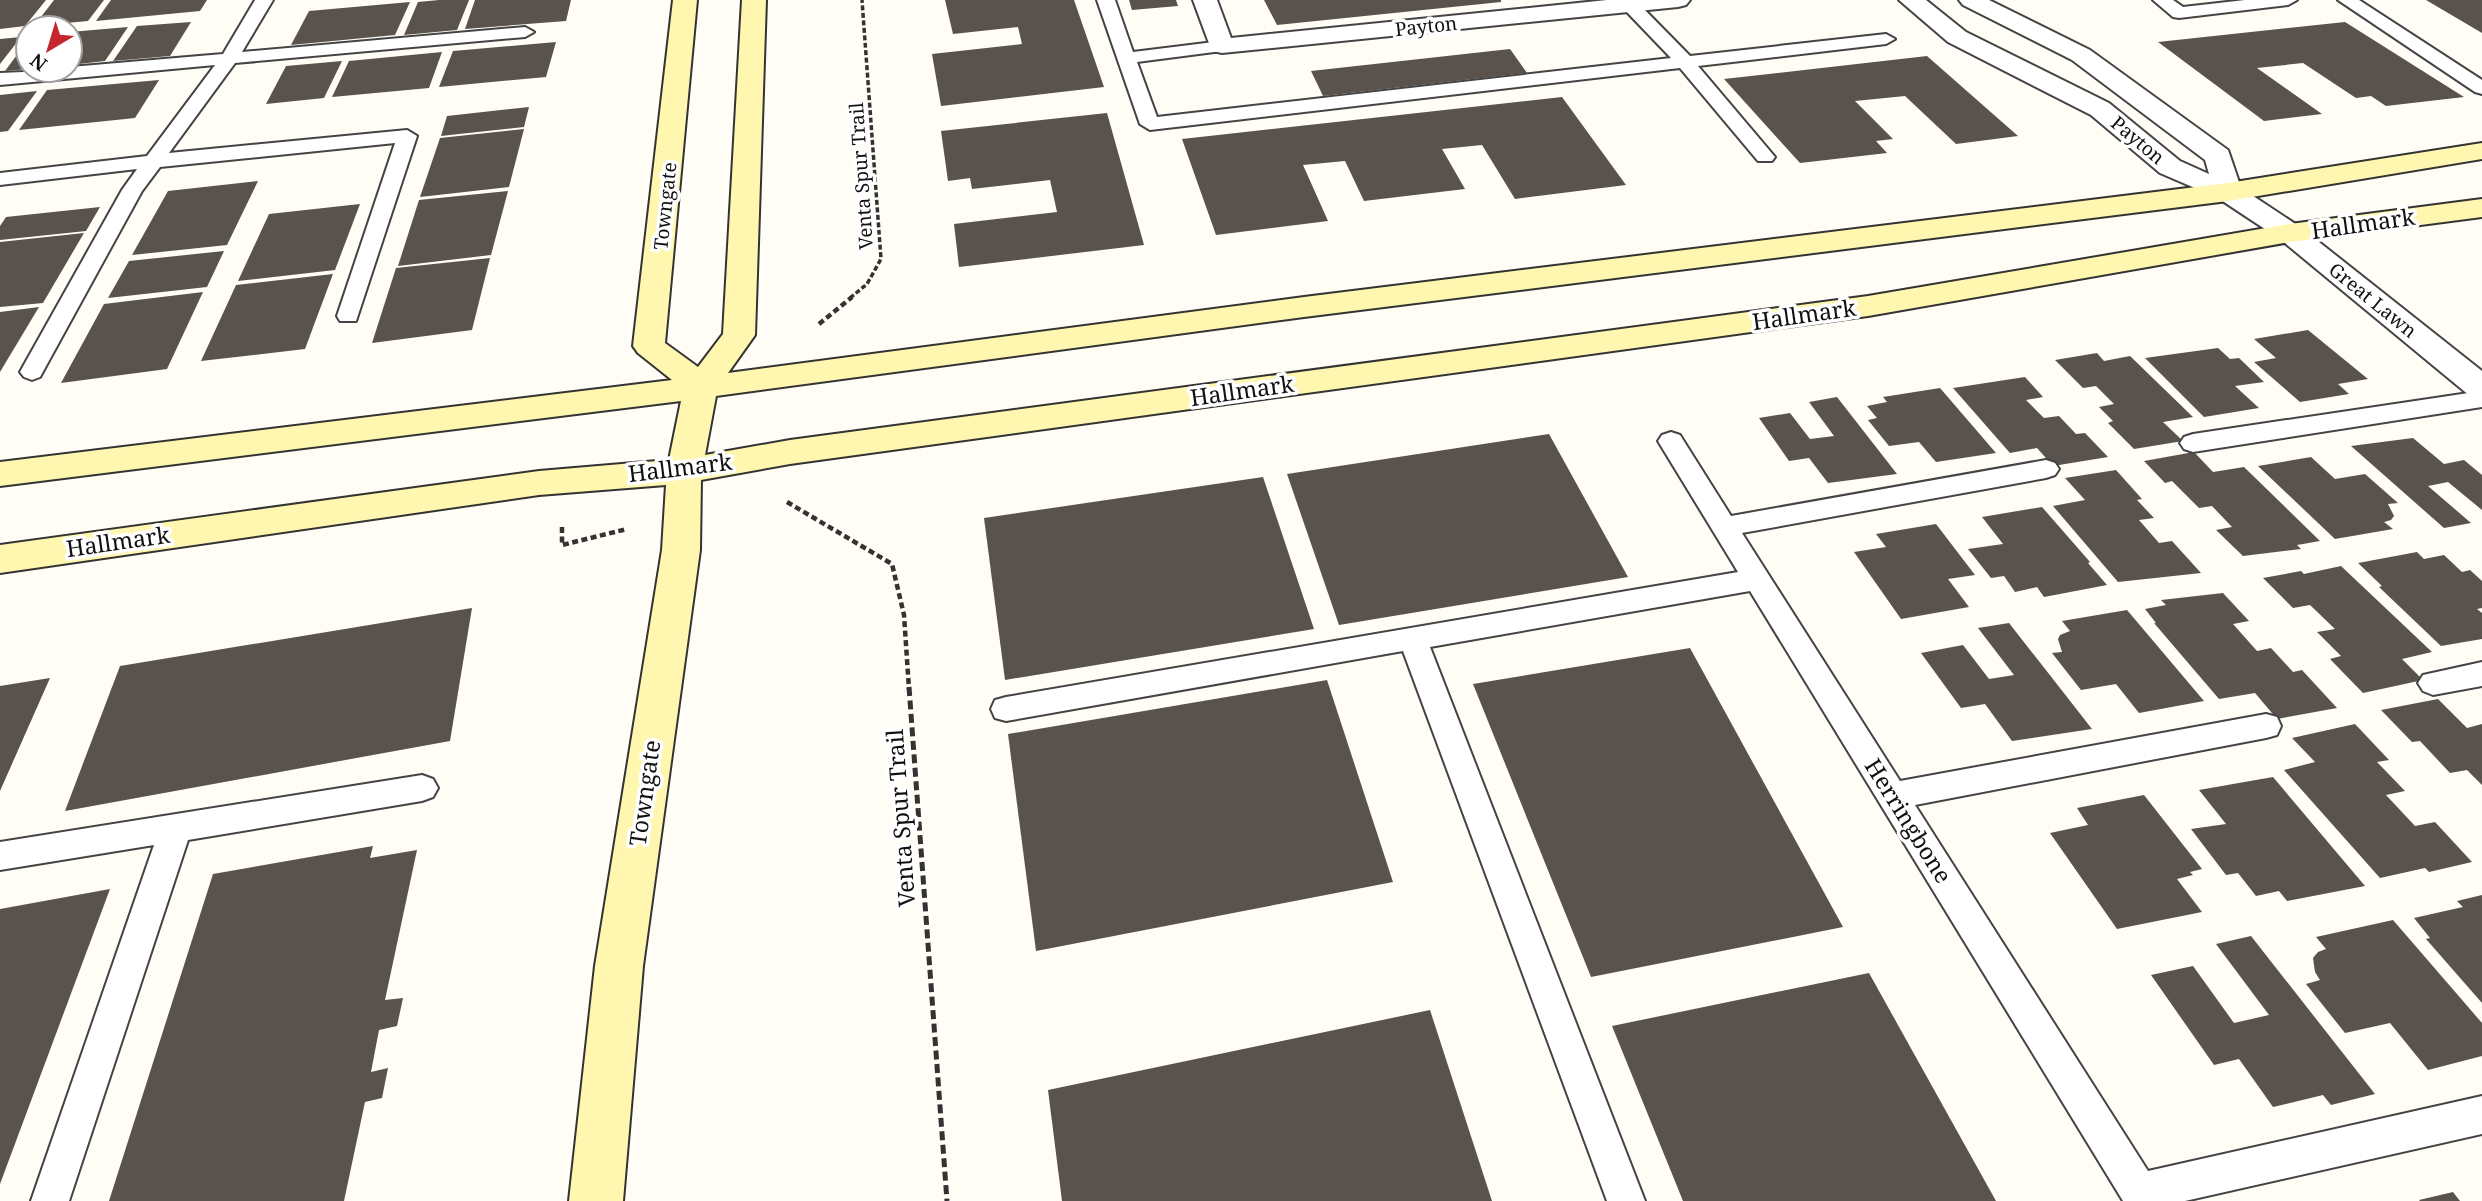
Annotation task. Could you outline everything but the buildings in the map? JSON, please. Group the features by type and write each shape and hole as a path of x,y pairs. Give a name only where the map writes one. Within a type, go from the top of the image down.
{"street":[{"name":"Towngate","path":"685,0 649,346 701,386"},
{"name":"Towngate","path":"596,1201 619,966 681,550 684,471 701,386 739,335 754,0"},
{"path":"1205,0 1222,46"},
{"name":"Payton","path":"1222,46 1678,0"},
{"name":"Payton","path":"1911,0 1957,37 2100,108 2169,167 2228,192"},
{"name":"Payton","path":"1970,0 2081,55 2218,156 2228,192"},
{"path":"0,474 548,408 1332,303 2228,192 2482,150"},
{"name":"Great Lawn","path":"2228,192 2290,233 2482,387"},
{"name":"Hallmark","path":"0,559 539,483 684,471 804,450 1868,306 2290,233 2482,208"}],"lane":[{"path":"32,372 132,190 229,59 264,0"},
{"path":"1106,0 1150,124 1886,39"},
{"path":"2162,0 2179,12 2288,0"},
{"path":"2347,0 2482,88"},
{"path":"1631,6 1685,62 1766,157"},
{"path":"0,79 525,32"},
{"path":"1126,58 1222,46"},
{"path":"0,179 407,136 348,316"},
{"path":"2193,443 2482,399"},
{"name":"Herringbone","path":"1671,440 2142,1196"},
{"path":"1724,527 2046,469"},
{"path":"1006,709 1757,579"},
{"path":"1413,639 1626,1201"},
{"path":"2433,683 2482,674"},
{"path":"1892,796 2266,726"},
{"path":"0,856 422,788"},
{"path":"50,1201 176,828"},
{"path":"2142,1196 2482,1115"}],"path":[{"name":"Venta Spur Trail","path":"818,324 867,284 881,259 862,0"},
{"name":"Venta Spur Trail","path":"779,498 892,564 904,615 947,1201"}]}
